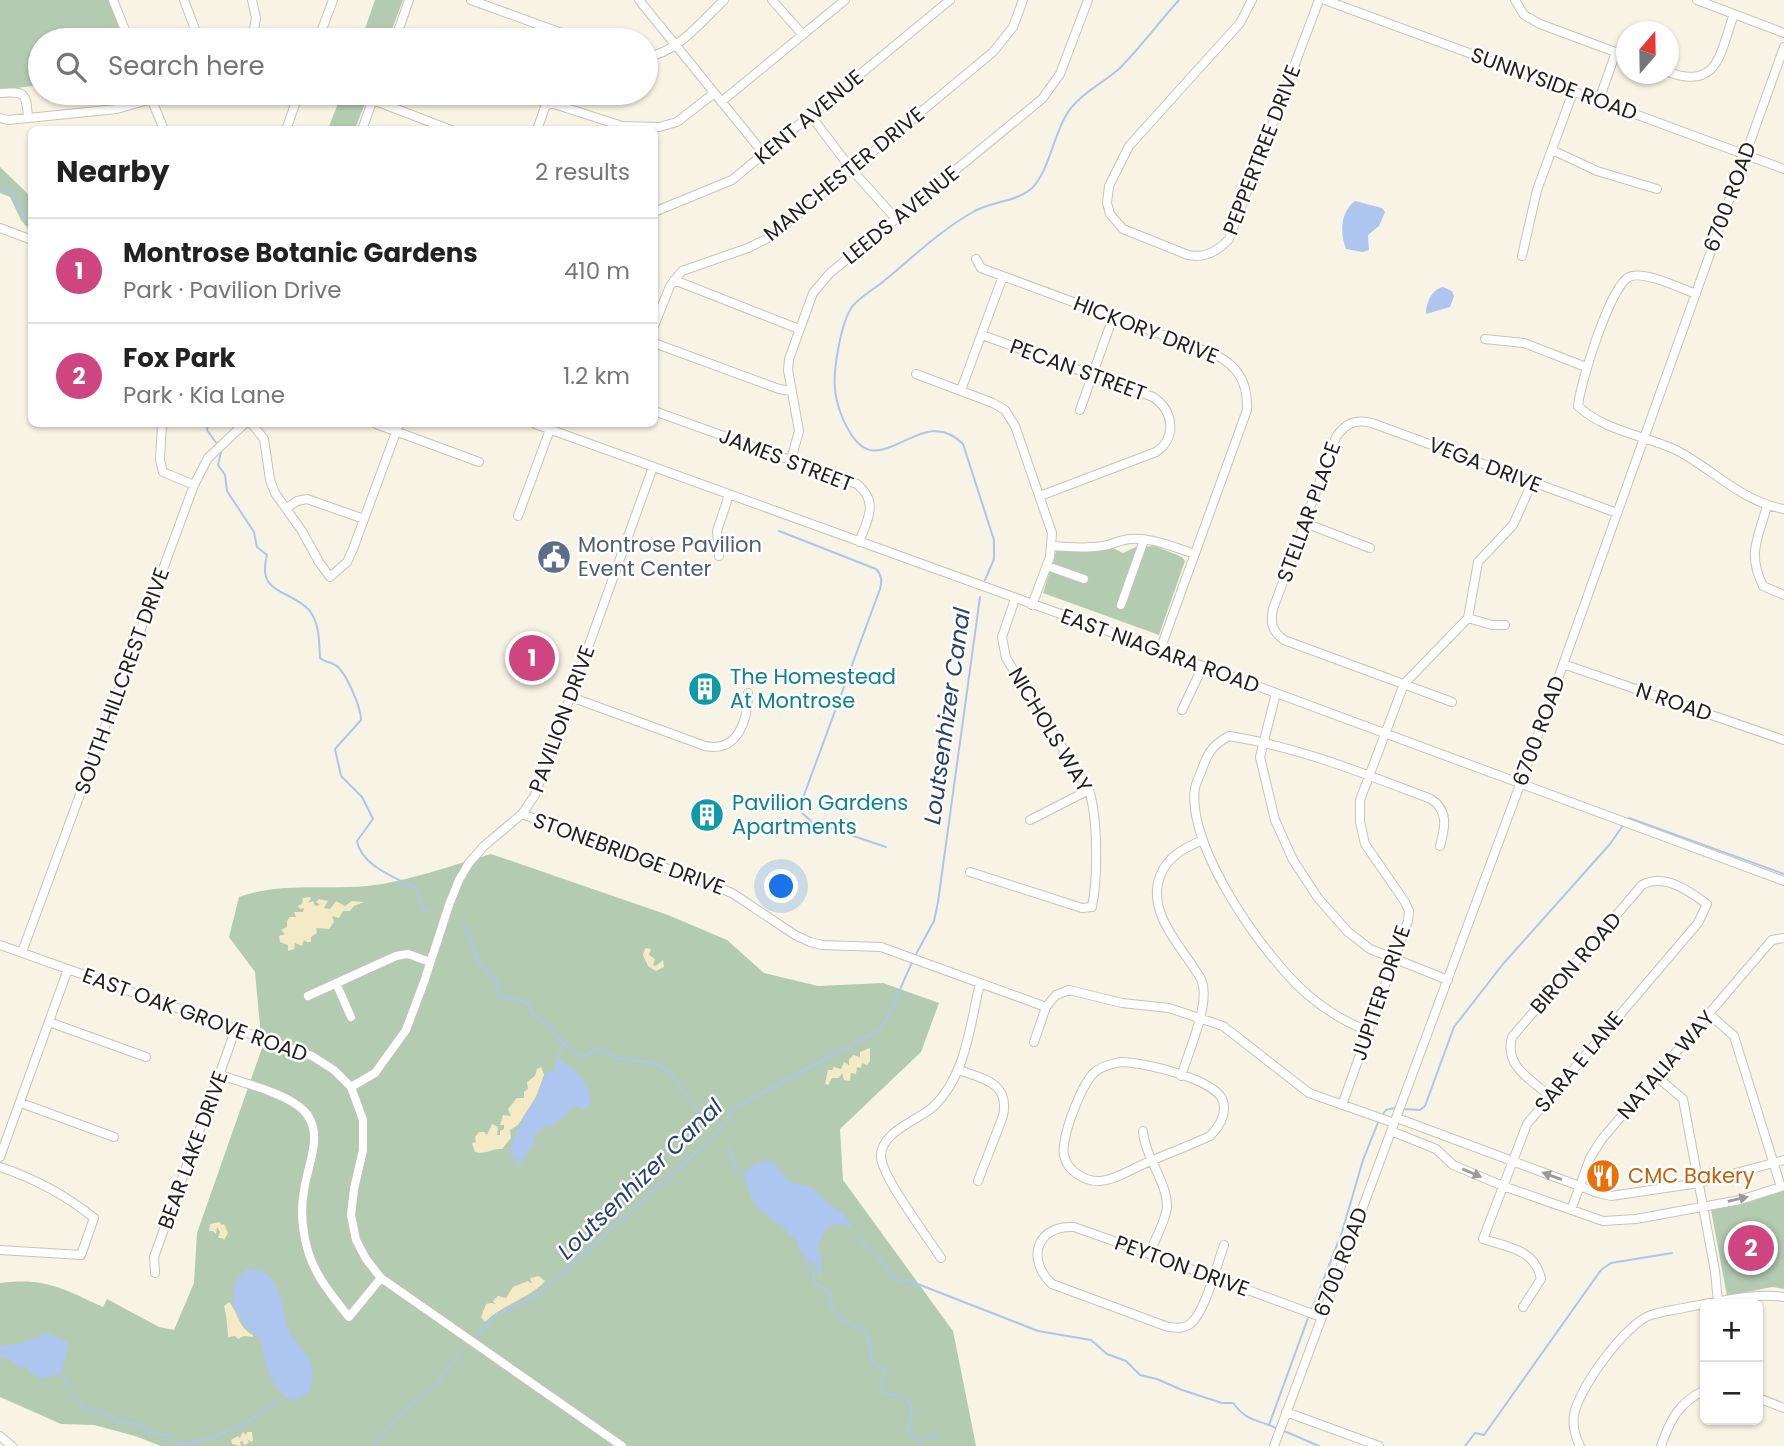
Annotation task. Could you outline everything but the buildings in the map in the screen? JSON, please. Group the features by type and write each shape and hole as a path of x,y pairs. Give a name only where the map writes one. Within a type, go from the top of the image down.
{"street":[{"path":"113,0 124,28"},
{"path":"184,0 194,28"},
{"path":"252,0 256,18 254,28"},
{"path":"322,28 333,0"},
{"path":"399,28 409,0"},
{"path":"471,0 548,28"},
{"path":"639,0 764,154"},
{"path":"658,54 676,44 724,0"},
{"path":"772,0 803,35"},
{"path":"721,102 845,0"},
{"name":"KENT AVENUE","path":"658,210 732,180 950,0"},
{"name":"MANCHESTER DRIVE","path":"674,280 682,271 748,248 768,238 993,52 1013,27 1023,0"},
{"name":"LEEDS AVENUE","path":"791,460 799,431 788,370 789,359 813,293 821,282 1042,99 1060,74 1088,0"},
{"name":"PEPPERTREE DRIVE","path":"1252,0 1240,23 1180,87 1124,153 1109,186 1107,203 1117,224 1132,234 1188,255 1202,256 1221,247 1229,239 1319,0"},
{"name":"SUNNYSIDE ROAD","path":"1325,0 1784,169"},
{"path":"1515,0 1524,15 1540,24 1616,52 1599,100"},
{"path":"1697,0 1784,33"},
{"path":"1679,75 1696,79 1708,75 1734,14"},
{"name":"6700 ROAD","path":"1274,1446 1521,782 1784,47"},
{"path":"0,93 19,91 23,94 28,118"},
{"path":"1522,256 1537,190 1573,92"},
{"path":"658,127 677,122 713,94"},
{"path":"4,119 117,109 127,105"},
{"path":"154,105 162,126"},
{"path":"287,126 295,105"},
{"path":"363,126 371,105"},
{"path":"394,105 442,126"},
{"path":"539,126 547,105"},
{"path":"560,105 622,126"},
{"path":"811,116 852,170 897,220"},
{"path":"1552,150 1597,171 1657,189"},
{"path":"0,228 28,238"},
{"name":"HICKORY DRIVE","path":"976,259 981,268 1225,359 1235,367 1245,384 1247,410 1160,650"},
{"path":"1696,293 1643,275 1628,277 1616,290 1586,367 1578,406 1591,418 1676,451 1738,492 1768,506 1784,509"},
{"path":"961,390 1003,276"},
{"path":"658,317 674,280 799,329"},
{"path":"1080,410 1113,317"},
{"name":"PECAN STREET","path":"982,335 1153,397 1162,403 1171,423 1168,441 1156,452 1040,496"},
{"path":"1485,338 1524,343 1586,367"},
{"path":"658,344 779,389 792,391"},
{"path":"916,374 993,403 1005,410 1014,426 1052,533 1047,566 1032,604"},
{"name":"JAMES STREET","path":"658,412 857,484 866,492 870,501 870,513 859,542"},
{"name":"VEGA DRIVE","path":"1353,422 1360,420 1372,423 1617,513"},
{"name":"STELLAR PLACE","path":"1353,422 1344,426 1336,437 1273,609 1272,627 1284,640 1404,684"},
{"path":"162,427 160,460 163,472 194,485"},
{"name":"SOUTH HILLCREST DRIVE","path":"22,953 194,485 208,458 241,427"},
{"path":"254,427 264,439 270,480 275,493 330,577 347,562 397,427 479,461"},
{"path":"518,516 551,427"},
{"name":"EAST NIAGARA ROAD","path":"553,427 653,467 1385,732 1784,881"},
{"name":"PAVILION DRIVE","path":"351,1087 375,1073 406,1030 449,905 464,872 484,846 522,814 535,795 653,467"},
{"path":"1505,625 1492,625 1468,618 1478,562 1513,525 1532,483"},
{"path":"719,556 717,531 729,495"},
{"path":"287,508 297,501 307,499 364,519"},
{"path":"1768,506 1754,554 1754,568 1763,586 1784,595"},
{"path":"1305,523 1370,548"},
{"path":"1052,546 1093,548 1123,540 1144,540 1195,554"},
{"path":"1121,605 1144,540"},
{"path":"1047,566 1084,579"},
{"name":"NICHOLS WAY","path":"970,872 1082,908 1092,907 1095,892 1093,804 1089,790 1006,658 1002,638 1015,598"},
{"name":"JUPITER DRIVE","path":"1342,1105 1395,961 1409,911 1365,844 1360,822 1360,800 1404,684 1468,618"},
{"name":"N ROAD","path":"1563,664 1784,740"},
{"path":"1182,710 1203,666"},
{"path":"1404,684 1452,702"},
{"path":"571,696 717,748 727,746 736,738 748,707 748,693"},
{"path":"1276,693 1260,757 1275,820 1293,860 1318,898 1347,930 1370,949 1448,980"},
{"path":"1367,1031 1340,1020 1308,995 1258,940 1229,896 1203,840 1196,816 1195,788 1208,751 1229,736 1263,741 1369,775 1438,804 1444,813 1445,828 1440,846"},
{"path":"1030,820 1089,790"},
{"name":"STONEBRIDGE DRIVE","path":"522,814 733,893 795,935 810,942 822,945 881,947 1046,1006"},
{"path":"1181,1076 1200,1018 1204,998 1203,982 1157,908 1156,897 1160,875 1173,855 1203,840"},
{"name":"BIRON ROAD","path":"1550,1096 1512,1063 1512,1037 1642,885 1651,881 1668,882 1707,904"},
{"name":"SARA E LANE","path":"1523,1307 1541,1279 1539,1268 1526,1253 1483,1239 1527,1124 1698,923 1707,904"},
{"name":"NATALIA WAY","path":"1571,1210 1595,1149 1772,940 1784,938"},
{"name":"EAST OAK GROVE ROAD","path":"0,944 312,1056 334,1070 351,1087 363,1120 363,1150 351,1215 356,1240 366,1259 381,1278 622,1446"},
{"path":"307,996 396,956 408,954 430,962"},
{"path":"0,1157 68,969"},
{"path":"336,983 351,1017"},
{"path":"941,1258 883,1168 881,1150 890,1136 933,1107 959,1070 980,983"},
{"path":"1034,1042 1046,1006 1056,995 1069,990 1122,1003 1169,1008 1223,1026 1308,1093 1394,1124 1441,1134 1602,1195 1616,1196 1699,1182 1784,1160"},
{"path":"1394,1124 1436,1149 1453,1165 1602,1221 1612,1222 1741,1200 1782,1186 1734,1036 1709,1014"},
{"path":"49,1022 146,1057"},
{"name":"BEAR LAKE DRIVE","path":"155,1273 154,1257 236,1028"},
{"path":"1137,1062 1212,1088 1223,1100 1224,1114 1220,1126 1210,1136 1151,1161 1101,1181 1086,1180 1074,1172 1064,1156 1066,1137 1087,1081 1096,1071 1107,1065 1137,1062"},
{"path":"959,1070 990,1081 999,1088 1005,1105 978,1181"},
{"path":"220,1075 291,1101 304,1111 313,1124 315,1141 303,1192 305,1238 312,1264 321,1283 349,1317 381,1278"},
{"path":"1656,1076 1682,1099 1715,1271 1718,1299"},
{"path":"21,1103 114,1137"},
{"path":"1143,1131 1144,1146 1163,1191 1167,1208 1149,1254"},
{"path":"1436,1149 1441,1134"},
{"path":"0,1167 23,1175 83,1209 94,1219 81,1255 0,1250"},
{"name":"PEYTON DRIVE","path":"1212,1277 1199,1314 1191,1323 1181,1328 1168,1327 1052,1284 1042,1275 1036,1255 1044,1237 1063,1226 1074,1227 1149,1254 1212,1277 1321,1317"},
{"path":"1212,1277 1224,1245"},
{"path":"1738,1299 1764,1295 1784,1297"},
{"path":"1580,1446 1574,1434 1574,1416 1578,1401 1588,1381 1636,1323 1650,1315 1700,1305"},
{"path":"1661,1446 1674,1414 1688,1399 1700,1393"},
{"path":"1763,1400 1784,1408"},
{"path":"1286,1412 1379,1446"},
{"path":"0,1436 12,1446"}],"green space":[{"path":"0,0 109,0 120,28 28,28 28,86 0,90"},
{"path":"375,0 403,0 392,28 365,28"},
{"path":"337,105 364,105 356,126 329,126"},
{"path":"0,167 27,193 28,228 10,197 0,193"},
{"path":"1155,546 1182,557 1185,561 1159,635 1043,593 1057,549 1111,547 1123,553 1136,547"},
{"path":"491,854 668,915 727,940 764,973 818,986 883,983 939,1003 921,1052 840,1129 843,1180 953,1331 976,1446 161,1446 94,1425 61,1424 0,1397 0,1283 42,1283 103,1307 107,1299 159,1327 174,1330 194,1283 197,1233 262,1048 255,972 229,937 239,897 286,888 382,884"},
{"path":"1784,1188 1784,1289 1772,1287 1727,1296 1711,1210"}],"sand":[{"path":"310,897 307,903 313,901 315,906 320,905 316,902 319,899 328,901 324,908 330,909 336,901 345,906 352,901 364,902 350,911 343,911 339,918 332,916 334,922 329,929 316,928 317,933 311,937 311,942 304,940 302,946 295,943 294,949 288,951 288,945 280,942 279,936 285,934 281,930 287,927 290,917 296,917 294,912 303,912 304,908 300,909 298,906 302,904 303,898"},
{"path":"645,948 651,949 649,955 655,959 653,965 656,966 663,960 664,967 656,971 648,966 643,955"},
{"path":"870,1048 870,1061 867,1065 862,1063 861,1068 857,1067 856,1074 851,1073 850,1081 844,1080 842,1073 839,1078 832,1078 828,1085 825,1084 828,1070 834,1067 841,1069 844,1062 849,1065 853,1055 860,1057 860,1052"},
{"path":"541,1067 544,1075 536,1097 518,1125 510,1130 511,1138 502,1149 475,1152 472,1143 476,1142 475,1137 479,1132 487,1135 492,1124 498,1127 497,1135 500,1135 500,1131 504,1129 504,1125 500,1125 503,1115 511,1116 508,1109 517,1098 524,1098 524,1092 528,1089 527,1082"},
{"path":"210,1224 224,1224 228,1233 224,1240 218,1238 220,1232 217,1227 216,1234 209,1231"},
{"path":"539,1276 545,1281 539,1287 485,1322 481,1317 486,1304 496,1304 493,1301 498,1296 506,1298 513,1287 528,1281 532,1284 530,1278"},
{"path":"229,1302 241,1324 253,1337 228,1337 224,1306"},
{"path":"243,1432 246,1435 247,1432 252,1432 253,1441 247,1439 249,1443 244,1445 243,1441 240,1442 241,1446 232,1444 231,1440 238,1436 240,1438"}],"water":[{"path":"1355,201 1382,208 1385,212 1379,226 1368,235 1369,250 1363,252 1346,249 1343,236 1346,211"},
{"path":"1443,287 1452,291 1454,296 1450,307 1426,314 1430,297"},
{"path":"557,1059 570,1067 586,1084 590,1106 584,1110 574,1107 554,1125 548,1125 533,1136 535,1142 518,1167 515,1167 519,1157 514,1159 510,1151 515,1137 545,1075 547,1072 553,1072"},
{"path":"766,1160 774,1162 788,1181 812,1188 843,1213 857,1235 844,1225 827,1227 817,1248 821,1256 821,1277 815,1269 816,1263 811,1262 801,1252 795,1239 752,1199 745,1173"},
{"path":"247,1269 258,1270 273,1282 278,1290 289,1330 312,1368 311,1390 296,1401 287,1397 274,1384 260,1338 245,1326 235,1310 234,1288 241,1274"},
{"path":"49,1333 69,1343 61,1373 41,1378 25,1367 19,1368 9,1359 0,1357 0,1346 18,1344"}],"waterway":[{"name":"Loutsenhizer Canal","path":"985,580 994,559 994,540 963,444 947,433 932,431 876,451 863,447 848,429 838,406 835,381 844,323 859,299 961,219 980,208 1018,197 1032,188 1043,171 1060,127 1071,108 1120,68 1179,0"},
{"path":"0,188 10,190 28,221"},
{"path":"208,427 217,444"},
{"path":"221,452 218,465 225,475 227,491 254,532 257,547 267,555 266,578 277,590 301,603 313,615 320,658 339,669 356,699 361,720 335,749 341,776 362,797 373,819 357,841 360,850 372,864 417,889 424,909 430,911"},
{"path":"779,531 876,569 880,576 880,589 800,806 801,812 812,822 886,847"},
{"name":"Loutsenhizer Canal","path":"915,956 934,921 938,902 980,597"},
{"path":"1628,820 1629,818 1784,874"},
{"path":"1403,1109 1420,1110 1425,1106 1454,1027 1503,964 1610,844 1624,824"},
{"path":"463,924 474,946 475,958 497,982 498,998 517,999 529,1004 533,1014 582,1057 598,1049 619,1059 654,1063 665,1069 670,1072 707,1123"},
{"name":"Loutsenhizer Canal","path":"477,1335 495,1316 537,1295 560,1276 714,1136 736,1107 879,1030 913,961"},
{"path":"557,1059 563,1044"},
{"path":"1382,1115 1386,1110 1394,1108"},
{"path":"1312,1309 1342,1232 1363,1160 1379,1120"},
{"path":"729,1148 736,1170 744,1177"},
{"path":"857,1235 896,1280 910,1281 1038,1331 1091,1340 1107,1354 1126,1361 1140,1375 1222,1403 1233,1403 1248,1417 1276,1428"},
{"path":"1465,1446 1475,1433 1484,1435 1601,1270 1611,1263 1672,1253"},
{"path":"809,1258 805,1263 813,1271 814,1283 829,1291 831,1306 835,1312 858,1328 869,1340 873,1363 885,1369 886,1374 881,1383 883,1392 909,1402 912,1412 908,1430 920,1442 933,1434 937,1439"},
{"path":"1269,1425 1308,1318"},
{"name":"Loutsenhizer Canal","path":"373,1446 407,1408 434,1387 462,1350"},
{"path":"61,1373 70,1387"},
{"path":"74,1394 84,1407 91,1411 105,1413 119,1422 139,1424 150,1433 166,1435 177,1442 189,1443 211,1438 243,1425 286,1396"},
{"path":"1284,1431 1319,1446"}],"place":[{"name":"Montrose Pavilion Event Center","path":"554,557"},
{"name":"Montrose Botanic Gardens","path":"532,658"},
{"name":"The Homestead At Montrose","path":"705,689"},
{"name":"Pavilion Gardens Apartments","path":"707,815"},
{"name":"CMC Bakery","path":"1603,1176"},
{"name":"Fox Park","path":"1751,1248"}]}
